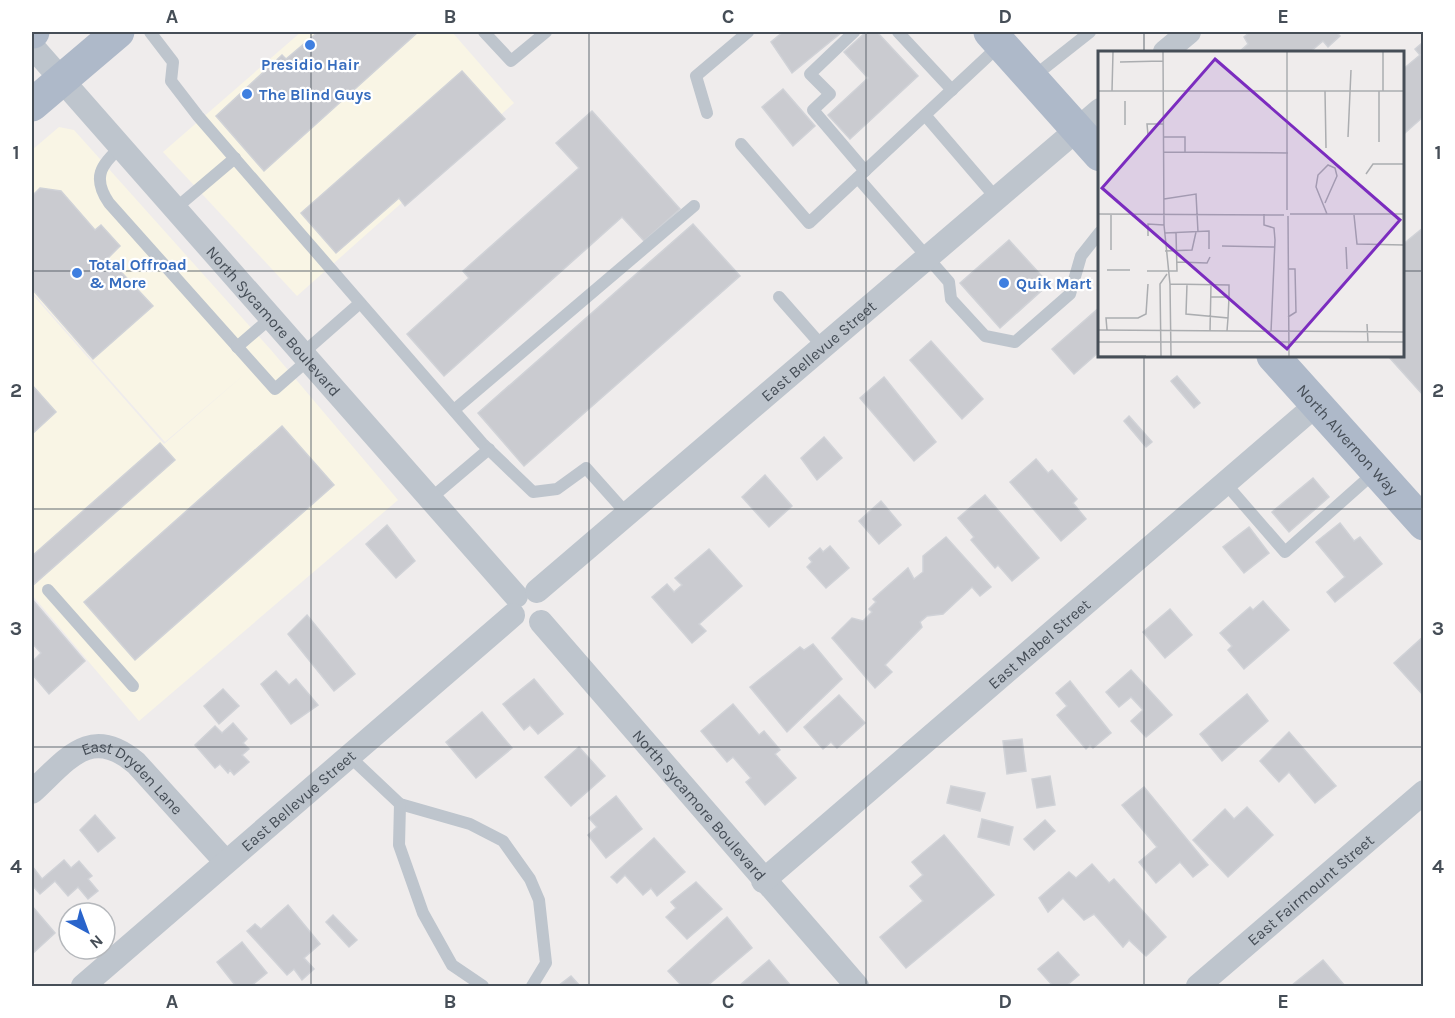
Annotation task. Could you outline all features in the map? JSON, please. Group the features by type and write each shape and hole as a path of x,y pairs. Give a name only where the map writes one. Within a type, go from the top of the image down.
{"main road":[{"path":"32,105 118,32"},
{"path":"996,37 1032,77 1089,120 1098,148"},
{"name":"North Alvernon Way","path":"1274,357 1424,524"}],"street":[{"path":"1166,51 1189,32"},
{"name":"North Sycamore Boulevard","path":"32,46 522,601 525,626 541,622 857,987"},
{"name":"East Bellevue Street","path":"83,987 225,861 349,756 522,601 1089,120"},
{"name":"East Mabel Street","path":"763,881 1316,405"},
{"name":"East Dryden Lane","path":"32,792 78,751 98,744 109,746 123,752 136,763 225,861"},
{"name":"East Fairmount Street","path":"1198,987 1424,792"}],"lane":[{"path":"150,32 173,62 171,81 360,303 489,449 533,492 557,489 586,468 627,514"},
{"path":"484,32 511,61 546,32"},
{"path":"707,113 696,76 748,32"},
{"path":"854,32 810,74 830,94 813,110 862,175 949,282 951,299 985,336 1015,342 1070,294 1081,256 1098,235"},
{"path":"898,32 952,90"},
{"path":"1032,77 1090,32"},
{"path":"741,144 809,223 952,90 996,37"},
{"path":"925,116 997,198"},
{"path":"122,146 102,167 100,190 109,203 275,389 360,303"},
{"path":"176,208 235,158"},
{"path":"454,410 694,206"},
{"path":"779,297 823,347"},
{"path":"237,347 272,317"},
{"path":"430,499 489,449"},
{"path":"1225,483 1285,552 1376,471"},
{"path":"48,590 133,686"},
{"path":"349,756 400,804 470,824 503,841 530,879 539,900 546,963 532,987"},
{"path":"400,804 399,845 423,913 452,965 483,987"}],"shaded area":[{"path":"301,32 452,32 514,103 297,296 163,152"},
{"path":"59,127 74,130 271,350 398,500 139,721 32,595 32,294 164,444 246,373 165,442 32,292 32,150"}],"building":[{"path":"318,32 418,32 264,171 216,116 282,55 286,59"},
{"path":"783,32 842,32 792,73 771,42"},
{"path":"866,32 877,32 918,76 850,139 828,115 868,78 844,52"},
{"path":"1250,32 1336,32 1340,36 1328,47 1323,41 1311,51 1240,51 1248,44 1244,37"},
{"path":"1422,43 1424,116 1405,133 1404,68 1420,55 1415,49"},
{"path":"462,71 505,119 405,206 399,198 336,253 301,213"},
{"path":"783,89 815,126 793,146 762,107"},
{"path":"592,111 680,209 644,241 622,217 444,376 407,334 469,278 463,271 579,168 556,143"},
{"name":"Total Offroad & More","path":"40,188 61,191 95,230 101,225 120,246 108,258 153,306 93,359 32,289 32,196"},
{"path":"693,224 740,276 524,466 478,413"},
{"path":"1424,227 1424,396 1389,357 1404,357 1404,243"},
{"name":"Quik Mart","path":"1009,240 1049,284 1000,328 960,283"},
{"path":"1098,309 1098,353 1074,374 1052,349"},
{"path":"931,341 983,399 962,419 910,360"},
{"path":"1177,376 1200,403 1194,408 1171,381"},
{"path":"884,377 936,442 914,461 860,398"},
{"path":"32,385 56,412 32,434"},
{"path":"1129,416 1152,442 1146,447 1124,421"},
{"path":"282,426 334,485 135,660 84,602"},
{"path":"824,437 842,458 817,480 801,458"},
{"path":"160,443 175,460 32,586 32,556"},
{"path":"1036,459 1048,473 1052,470 1077,499 1073,503 1086,519 1061,541 1010,482"},
{"path":"765,475 792,506 769,527 742,497"},
{"path":"1313,478 1329,497 1289,532 1272,512"},
{"path":"985,495 1039,558 1012,581 998,565 995,568 971,540 974,537 958,518"},
{"path":"881,501 901,525 879,544 859,521"},
{"path":"1340,523 1354,541 1360,537 1382,564 1335,602 1327,592 1345,577 1316,542"},
{"path":"387,525 415,561 396,578 366,544"},
{"path":"1249,527 1269,553 1244,573 1223,547"},
{"path":"946,537 991,587 980,596 972,587 943,614 927,616 920,622 922,627 885,665 892,672 875,688 832,638 852,618 863,621 872,612 869,609 876,602 873,599 908,568 914,579 923,572 923,556"},
{"path":"830,546 849,568 826,588 807,567 812,562 809,558 820,548 823,552"},
{"path":"709,549 742,586 699,624 706,631 692,643 652,597 667,584 674,592 682,585 675,578"},
{"path":"32,599 85,661 49,694 32,674 32,662 41,653 32,643"},
{"path":"1263,601 1289,630 1244,669 1228,650 1232,646 1220,633 1250,607 1253,610"},
{"path":"1170,609 1192,635 1165,658 1143,632"},
{"path":"307,615 355,674 334,691 288,634"},
{"path":"1424,636 1424,696 1394,663"},
{"path":"813,644 842,679 787,732 750,687 800,647 804,650"},
{"path":"1131,670 1172,715 1146,737 1131,721 1143,710 1131,697 1119,707 1106,692"},
{"path":"276,671 289,685 296,679 318,705 291,724 261,684"},
{"path":"534,679 563,714 538,734 530,725 524,730 503,704"},
{"path":"1070,681 1111,733 1093,748 1090,745 1086,749 1057,715 1067,706 1056,693"},
{"path":"223,689 239,706 219,724 204,706"},
{"path":"1247,694 1268,721 1222,761 1200,734"},
{"path":"839,695 865,723 837,748 831,742 823,749 804,727"},
{"path":"733,704 759,735 764,731 780,750 775,754 796,778 765,805 746,782 751,778 733,757 727,762 701,731"},
{"path":"482,712 512,748 476,778 446,742"},
{"path":"233,723 247,739 243,743 249,749 242,755 249,762 234,775 230,770 228,773 220,764 215,768 195,745 215,726 222,733"},
{"path":"1289,732 1336,786 1315,803 1289,772 1279,782 1260,761"},
{"path":"1022,739 1026,771 1007,774 1003,741"},
{"path":"579,747 605,776 571,806 545,777"},
{"path":"1050,776 1055,805 1037,808 1032,779"},
{"path":"951,786 985,793 980,811 947,803"},
{"path":"1144,787 1208,865 1193,877 1180,862 1156,883 1139,862 1157,847 1122,805"},
{"path":"616,796 642,829 606,858 588,835 597,827 589,818"},
{"path":"1247,807 1273,835 1228,877 1193,840 1225,809 1234,819"},
{"path":"95,815 115,838 98,852 80,830"},
{"path":"982,819 1013,827 1009,845 978,837"},
{"path":"1045,820 1055,831 1034,850 1024,839"},
{"path":"944,835 994,895 906,968 880,937 923,901 910,886 923,875 912,862"},
{"path":"654,838 685,872 657,896 651,888 643,895 625,875 617,883 611,877"},
{"path":"64,860 71,868 79,861 92,876 88,879 98,891 88,899 78,887 68,896 55,881 40,894 32,885 32,866 42,879"},
{"path":"1092,864 1109,883 1114,879 1166,937 1146,956 1129,940 1123,947 1094,914 1084,920 1063,898 1048,912 1039,898 1069,872 1076,878"},
{"path":"696,882 722,909 687,939 666,917 676,908 671,902"},
{"path":"288,905 320,944 304,958 314,969 302,980 294,969 287,975 247,931 255,924 261,929"},
{"path":"32,906 55,933 32,954"},
{"path":"333,915 357,940 349,947 326,922"},
{"path":"727,917 752,948 707,986 682,986 668,971"},
{"path":"242,942 267,973 251,986 233,986 235,985 217,962"},
{"path":"1058,952 1079,975 1066,986 1053,986 1038,969"},
{"path":"769,960 791,986 739,986"},
{"path":"1323,960 1345,986 1291,986"},
{"path":"571,976 580,986 558,986"}],"place":[{"name":"Presidio Hair","path":"310,45"},
{"name":"The Blind Guys","path":"247,94"},
{"name":"Total Offroad & More","path":"77,273"},
{"name":"Quik Mart","path":"1004,283"}]}
